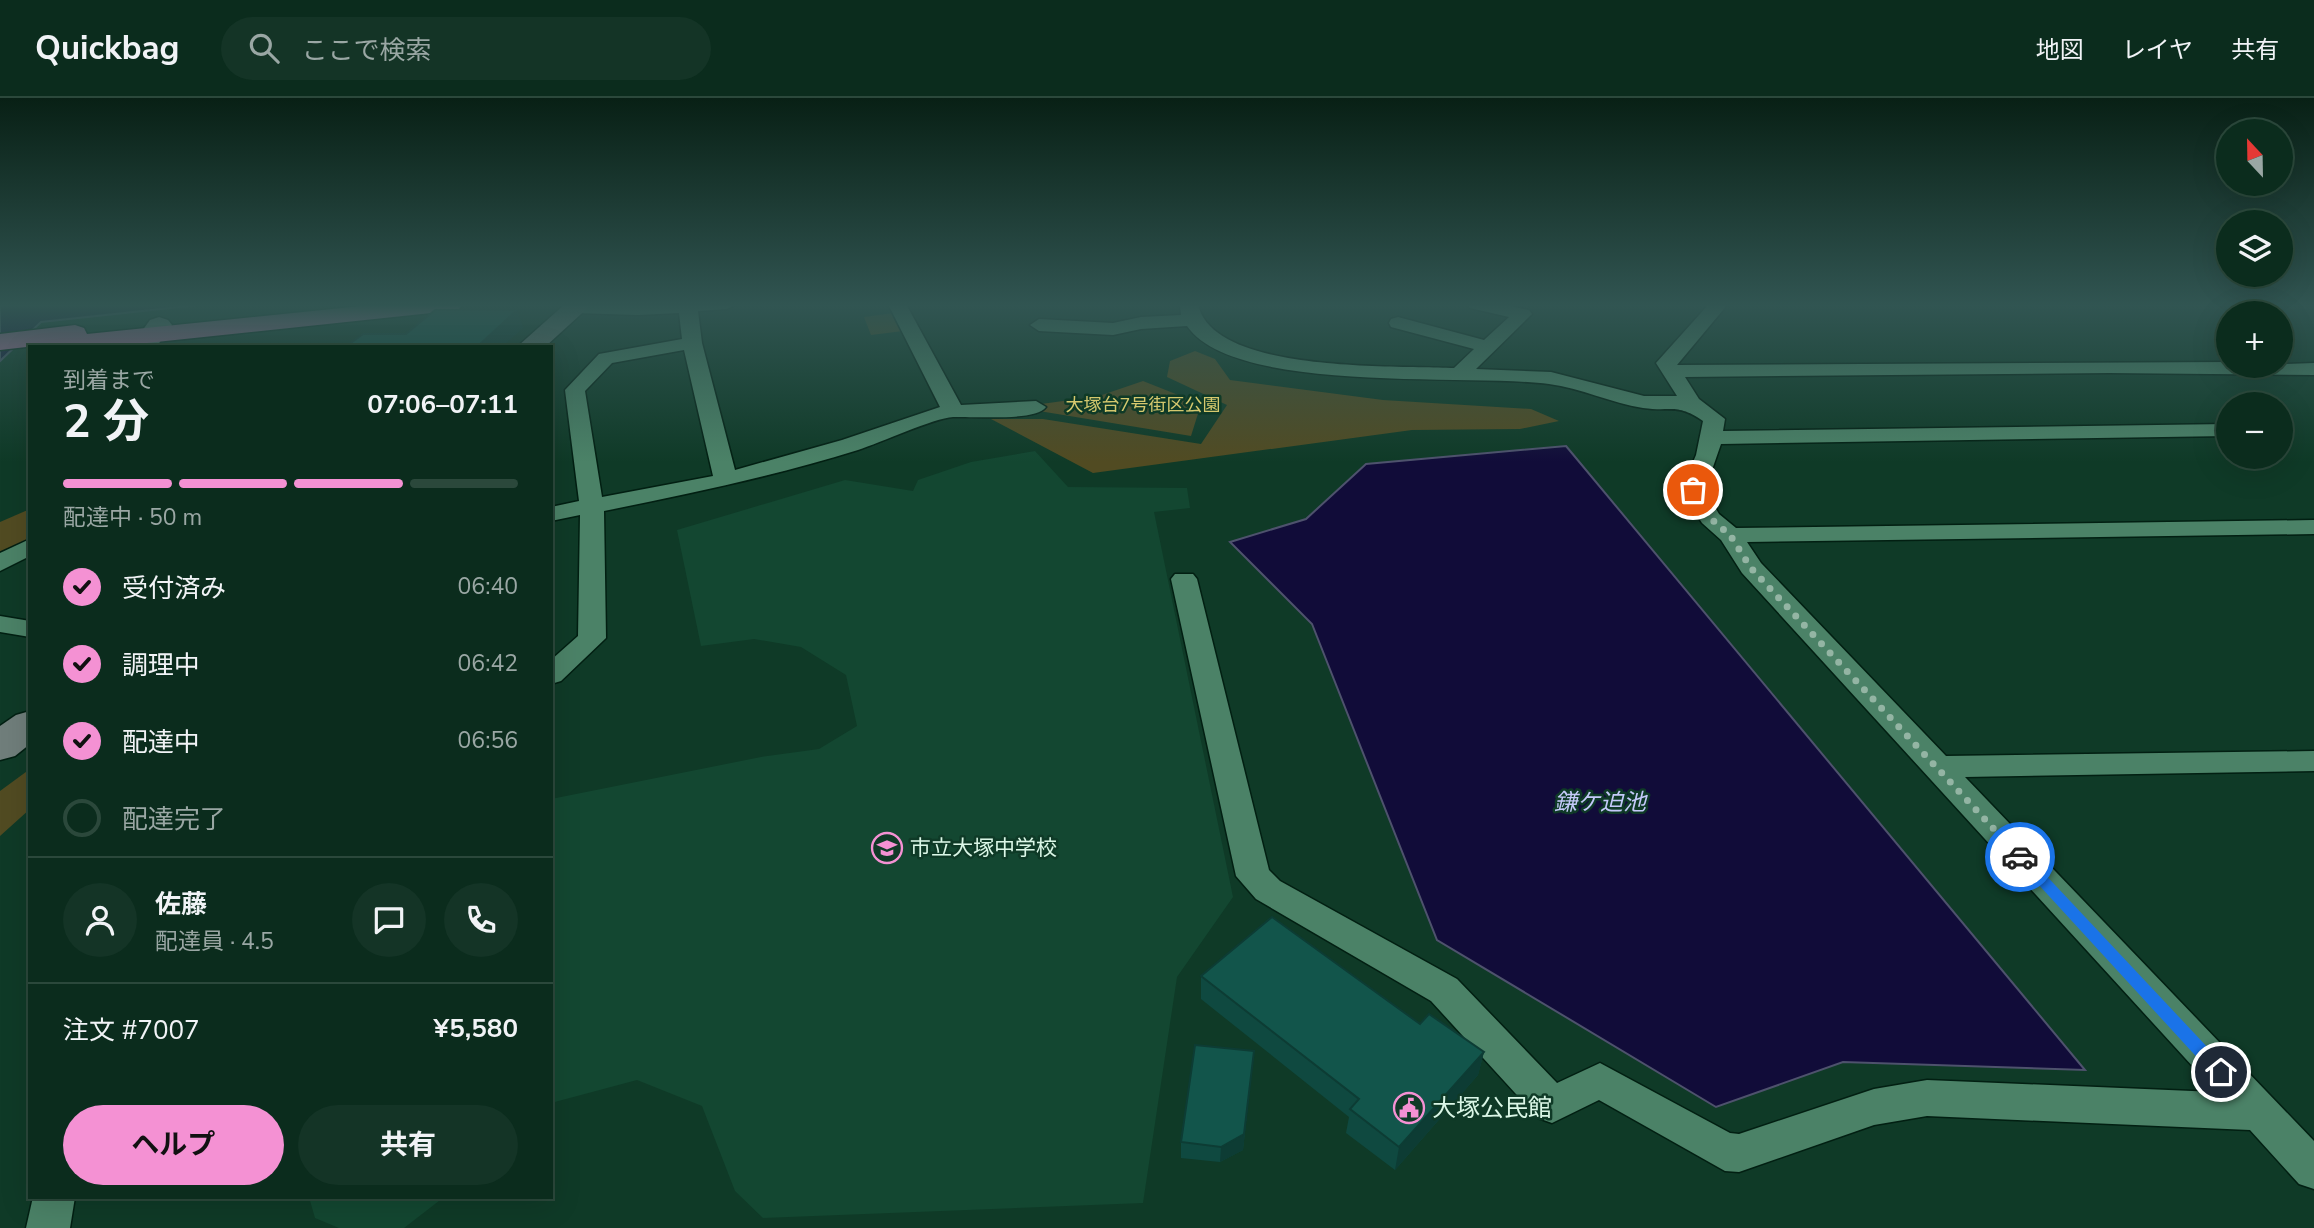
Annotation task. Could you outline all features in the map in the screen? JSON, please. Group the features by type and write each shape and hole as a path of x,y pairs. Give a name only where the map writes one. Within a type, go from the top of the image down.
{"street":[{"path":"553,673 592,638 592,507 575,390 606,358 613,357"},
{"path":"695,357 726,480"},
{"path":"922,357 950,402 951,410"},
{"path":"1256,357 1292,366 1551,378 1644,402 1691,403"},
{"path":"1461,372 1477,357"},
{"path":"1673,357 1667,363 1691,403 1714,419 1713,438 1704,455 1703,472 1693,490 1710,518 1730,535 1751,568 2314,1170"},
{"path":"1674,371 2096,367 2314,369"},
{"path":"553,514 726,480 850,445 951,410 970,413 1036,407"},
{"path":"1713,438 2216,430"},
{"path":"1730,535 2314,527"},
{"path":"0,563 28,547"},
{"path":"1184,579 1253,876 1268,890 1444,990 1552,1105 1600,1080 1725,1152 1739,1153 1874,1107 1927,1098 2258,1112"},
{"path":"0,624 28,629"},
{"path":"1938,766 2314,761"},
{"path":"48,1228 54,1199"}],"shaded area":[{"name":"市立大塚中学校","path":"1035,451 1068,487 1187,488 1190,508 1154,512 1233,897 1177,977 1143,1203 763,1218 735,1191 702,1106 637,1080 553,1102 553,799 761,757 819,749 857,726 846,675 801,647 754,639 701,646 677,530 845,480 913,491 918,480 971,462"},
{"path":"310,1199 441,1199 404,1228 339,1228 315,1218"}],"green space":[{"path":"1181,357 1209,357 1215,359 1230,380 1383,400 1531,409 1559,421 1520,429 1412,430 1093,473 991,419 1043,419 1201,444 1227,405 1167,377 1170,361"},
{"name":"大塚台7号街区公園","path":"1143,381 1201,404 1191,436 1039,411 1034,405 1099,396"},
{"path":"28,510 28,540 0,555 0,522"},
{"path":"28,770 28,811 0,836 0,791"}],"water":[{"name":"鎌ケ迫池","path":"1566,446 2085,1070 1843,1062 1716,1107 1437,940 1312,624 1230,542 1306,519 1366,464"}],"building":[{"path":"1272,917 1420,1024 1429,1014 1484,1052 1399,1147 1350,1109 1359,1099 1201,976"},
{"path":"1195,1045 1254,1051 1244,1134 1221,1147 1181,1142"}],"way so far":[{"path":"1693,490 1710,518 1730,535 1751,568 1920,746 2020,857"}],"place":[{"name":"市立大塚中学校","path":"887,848"},
{"name":"大塚公民館","path":"1409,1108"}],"route":[{"path":"2020,857 2221,1072"}]}
